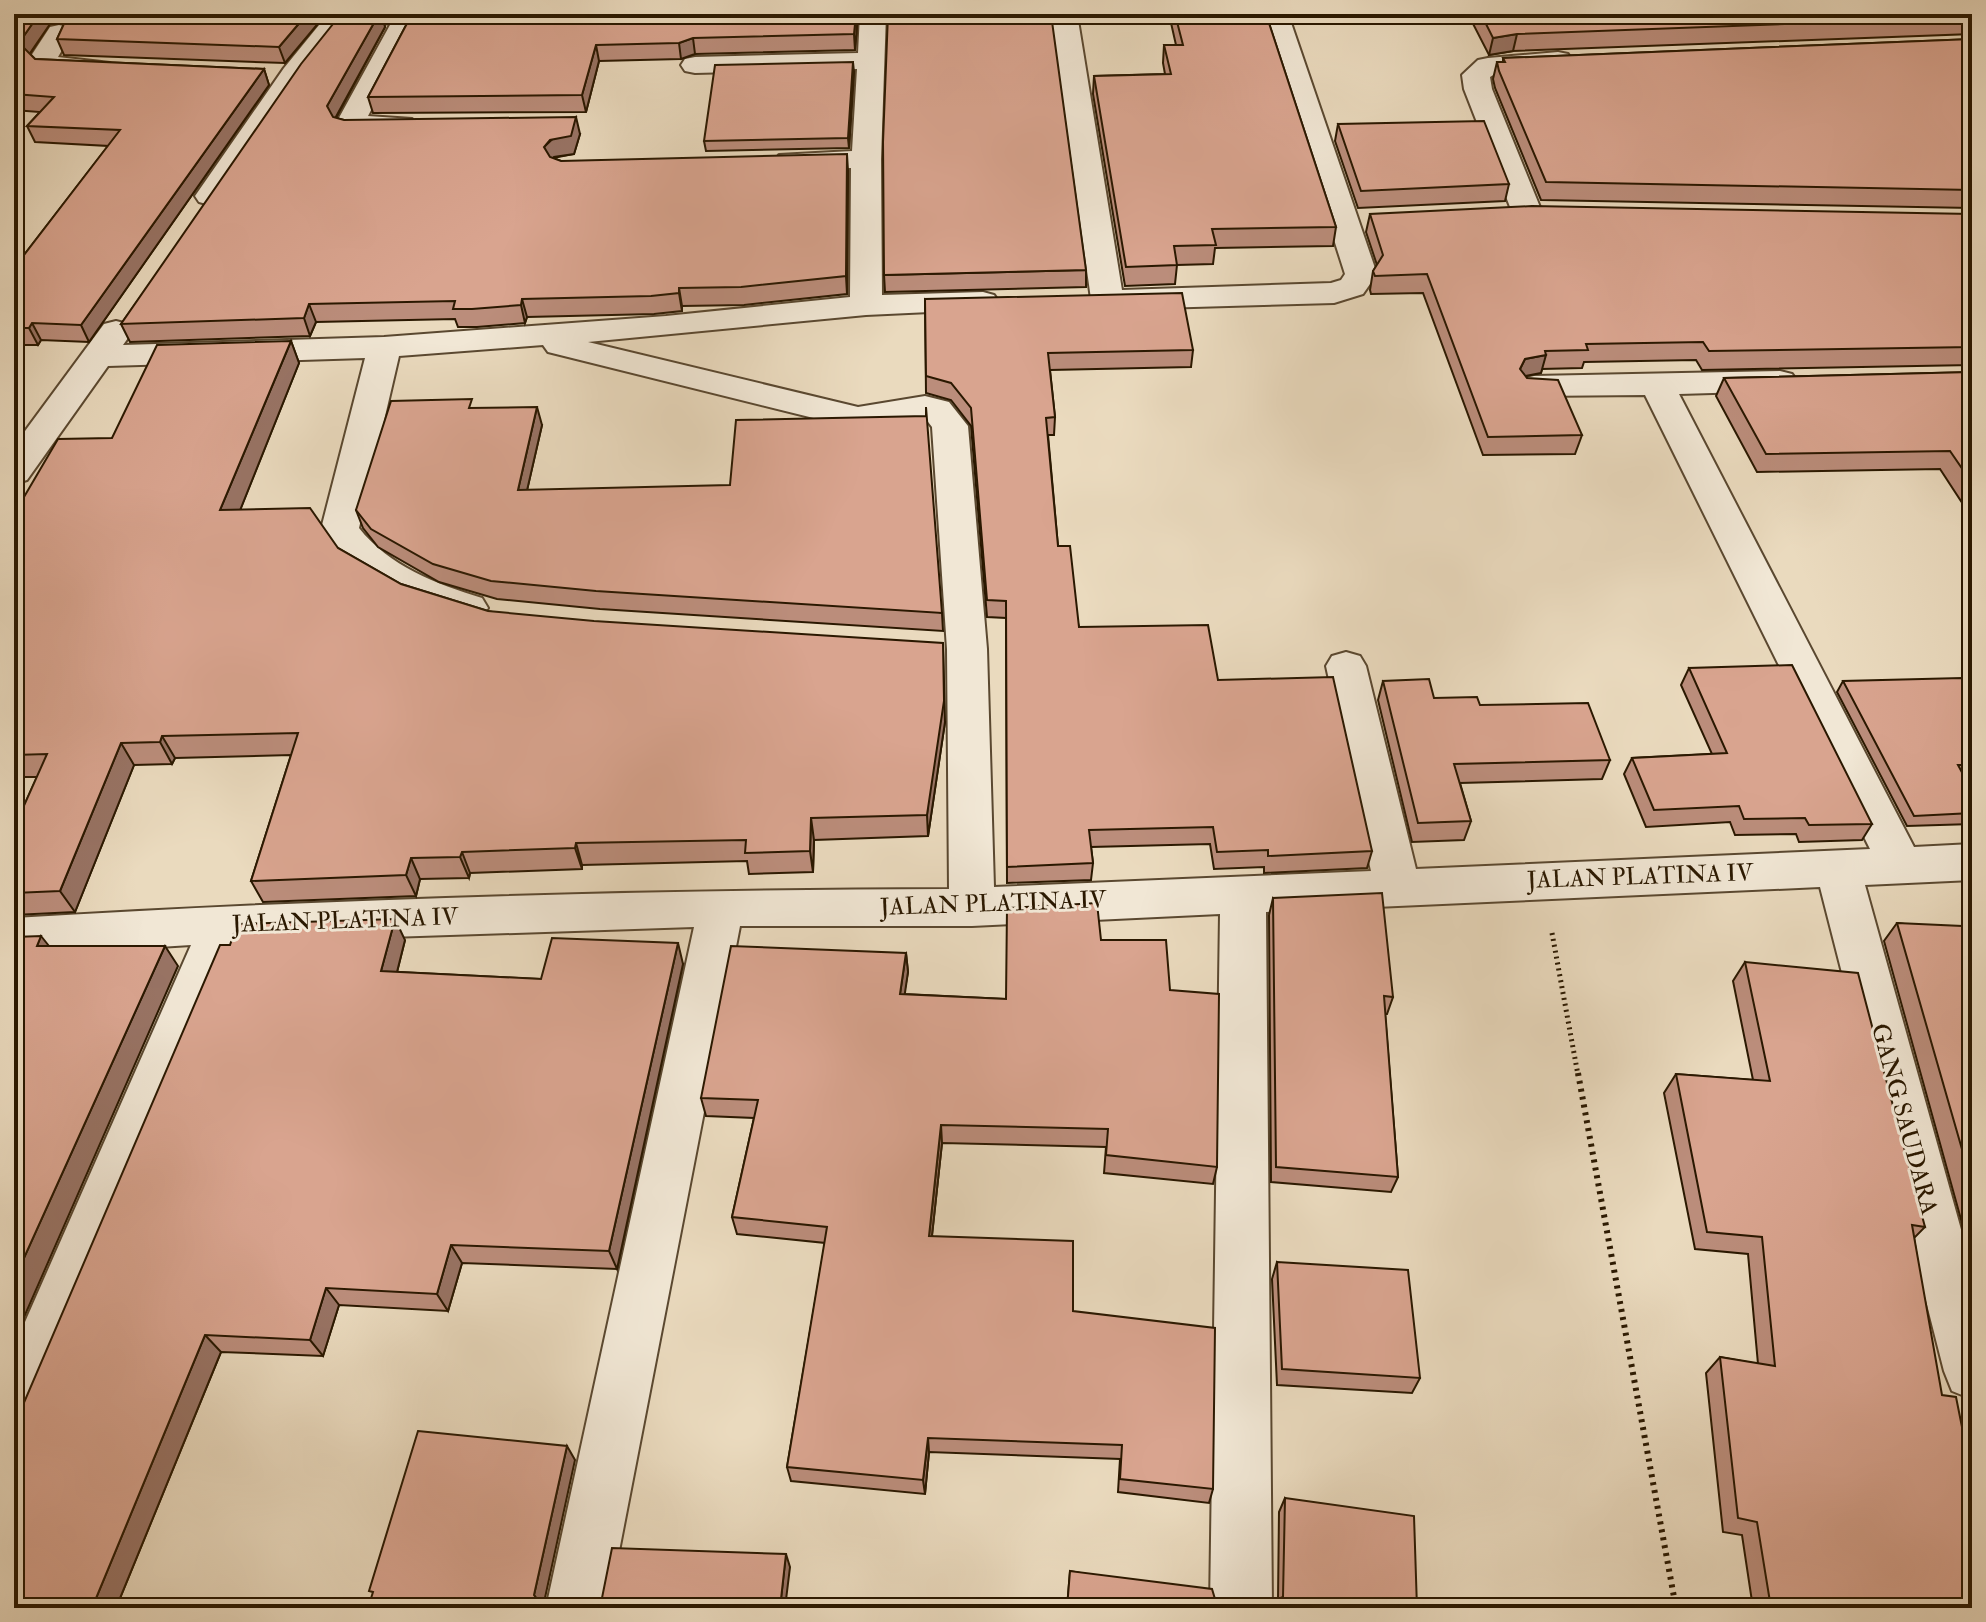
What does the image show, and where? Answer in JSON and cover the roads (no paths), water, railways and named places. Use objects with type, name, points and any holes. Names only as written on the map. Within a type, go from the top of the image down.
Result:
[{"type":"street","points":[[866,305],[866,159],[873,14]]},
{"type":"street","points":[[1064,14],[1092,300],[1334,293],[1352,287],[1361,274],[1361,220],[1275,14]]},
{"type":"street","points":[[197,215],[279,74],[340,17]]},
{"type":"street","points":[[406,18],[349,125],[426,124]]},
{"type":"street","points":[[26,44],[69,24]]},
{"type":"street","points":[[69,24],[43,59],[53,66],[125,70]]},
{"type":"street","points":[[1559,213],[1512,213],[1476,75],[1488,66],[1513,62],[1592,59]]},
{"type":"street","points":[[695,65],[871,61]]},
{"type":"street","points":[[755,162],[866,159]]},
{"type":"street","points":[[100,356],[384,347],[666,326],[866,305],[1016,301]]},
{"type":"street","points":[[14,472],[135,305]]},
{"type":"street","points":[[519,335],[858,418],[925,407],[937,410],[950,426],[951,648],[972,907]]},
{"type":"street","points":[[384,347],[340,529],[362,558],[424,594],[495,616]]},
{"type":"street","points":[[1534,386],[1815,381]]},
{"type":"street","points":[[1657,384],[1901,865]]},
{"type":"street","points":[[1346,666],[1397,886]]},
{"type":"street","name":"JALAN PLATINA IV","points":[[14,937],[224,924],[721,908],[972,907],[1972,862]]},
{"type":"street","name":"GANG SAUDARA","points":[[1838,868],[1972,1371]]},
{"type":"street","points":[[1241,1608],[1243,893]]},
{"type":"street","points":[[577,1608],[721,908]]},
{"type":"street","points":[[14,1413],[224,924]]},
{"type":"lane","points":[[340,17],[497,14]]}]
